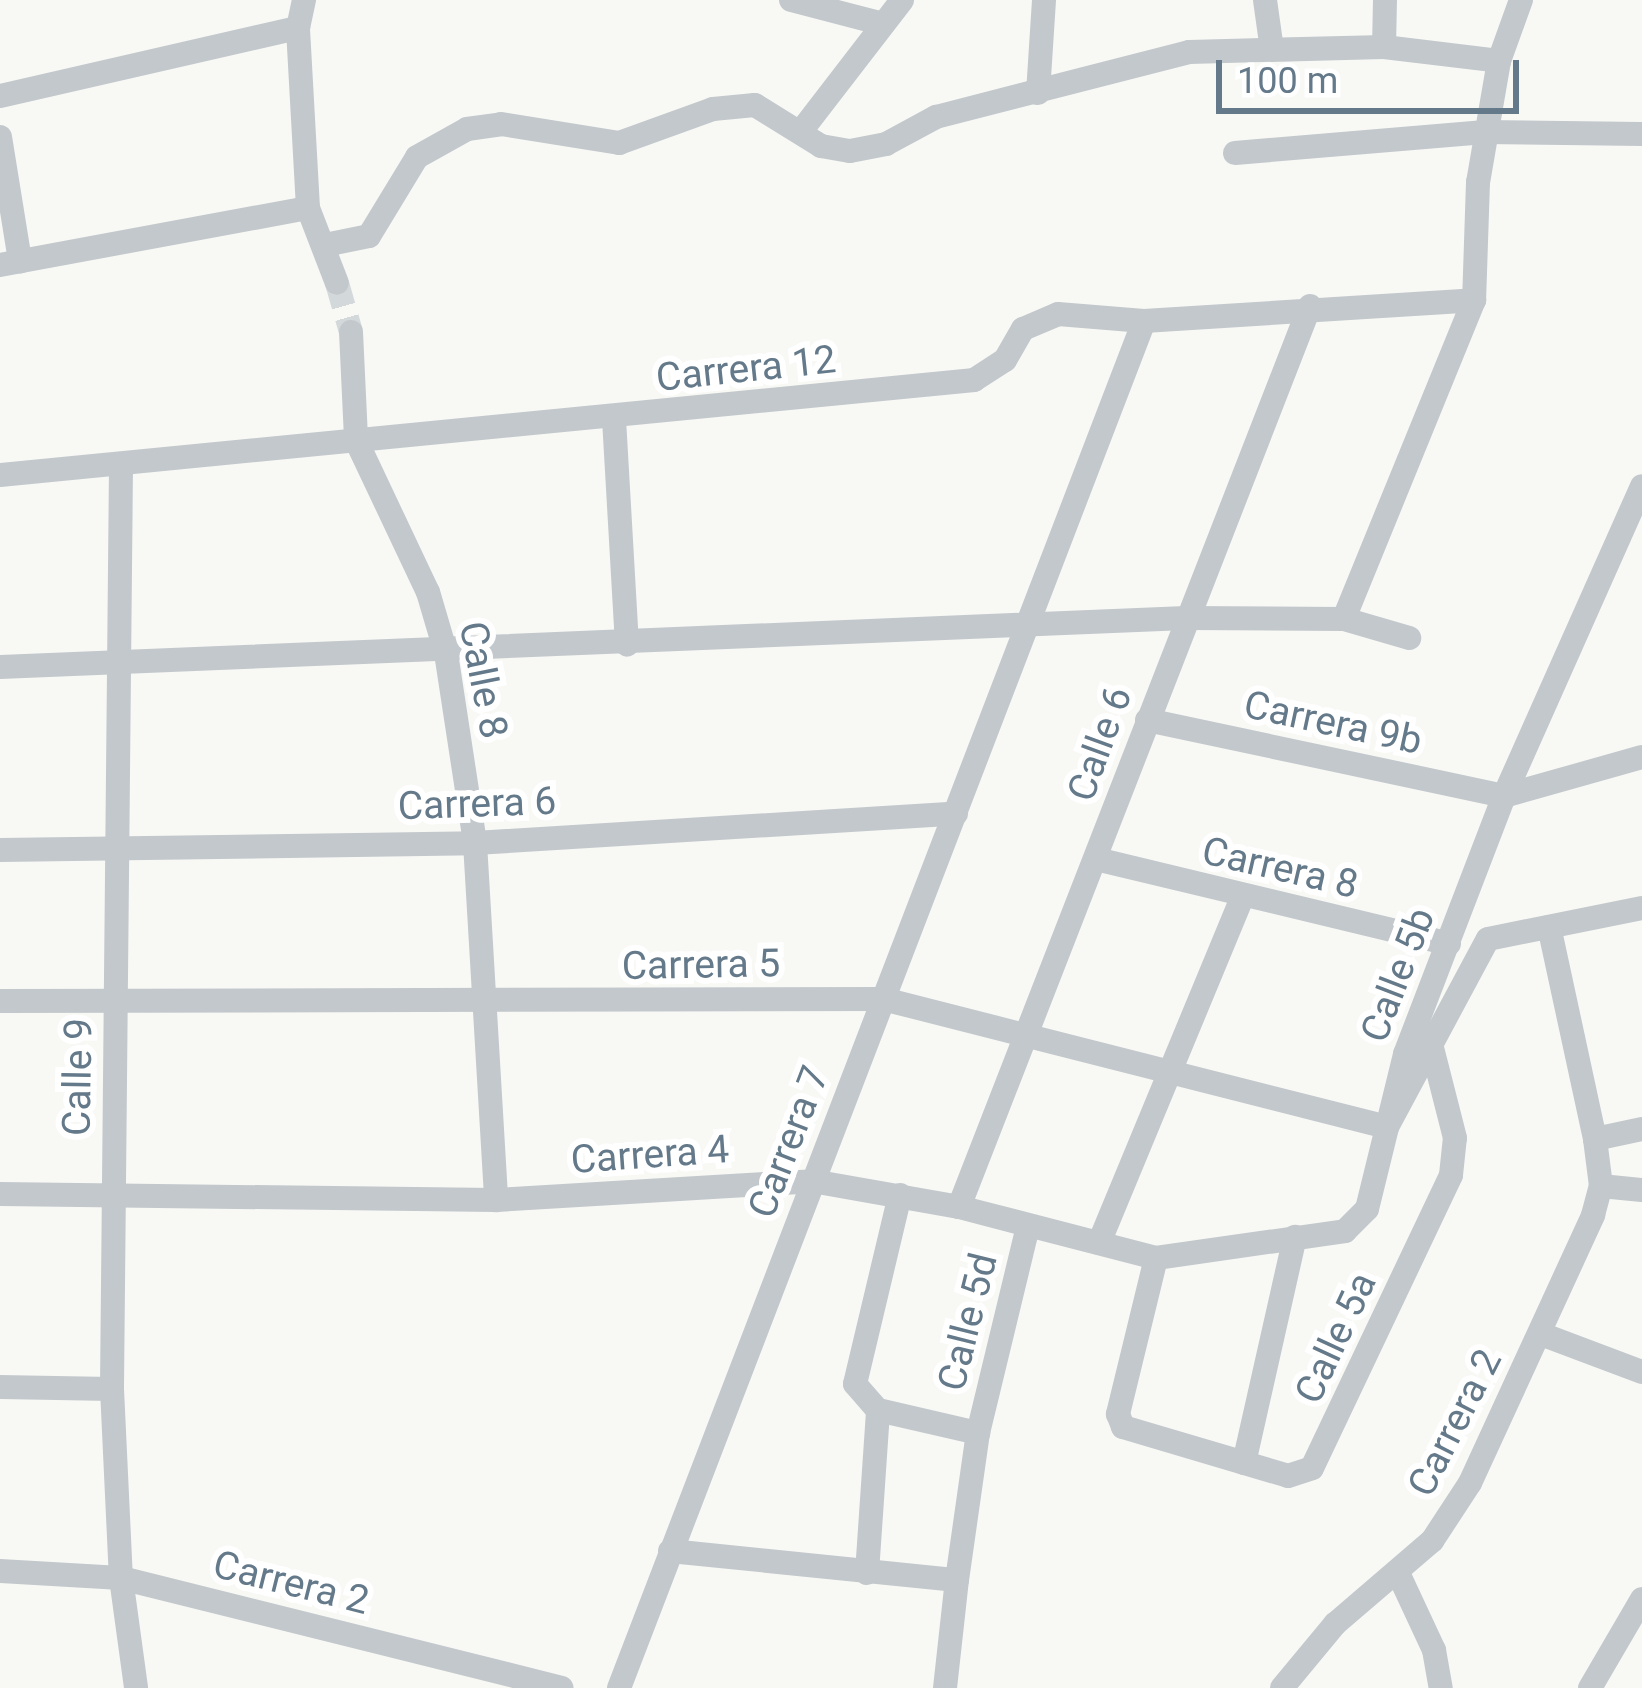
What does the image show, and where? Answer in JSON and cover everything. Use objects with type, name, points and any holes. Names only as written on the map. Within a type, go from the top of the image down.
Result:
[{"type":"street","points":[[304,0],[298,28],[308,208],[337,283]]},
{"type":"street","points":[[802,130],[902,0]]},
{"type":"street","points":[[1038,93],[1044,0]]},
{"type":"street","points":[[1265,0],[1272,50]]},
{"type":"street","points":[[1384,47],[1385,0]]},
{"type":"street","points":[[1344,619],[1474,300],[1485,132],[1498,62],[1521,0]]},
{"type":"street","points":[[800,1],[883,24]]},
{"type":"street","points":[[0,96],[298,28]]},
{"type":"street","points":[[325,245],[369,236],[417,158],[466,129],[500,124],[619,143],[713,109],[755,105],[821,146],[850,151],[886,144],[936,117],[1189,52],[1384,47],[1498,62]]},
{"type":"street","points":[[1235,153],[1485,132],[1642,134]]},
{"type":"street","points":[[0,137],[10,263],[308,208]]},
{"type":"street","name":"Carrera 12","points":[[0,475],[614,419],[974,380],[1005,360],[1023,329],[1058,314],[1144,321],[1310,306],[1474,300]]},
{"type":"street","name":"Calle 6","points":[[959,1208],[1310,306]]},
{"type":"street","name":"Carrera 7","points":[[619,1688],[956,814],[1024,622],[1144,321]]},
{"type":"street","name":"Calle 8","points":[[351,332],[356,440],[428,592],[446,653],[475,843],[496,1200]]},
{"type":"street","points":[[614,419],[628,645]]},
{"type":"street","name":"Calle 9","points":[[121,466],[115,663],[112,1389],[122,1578],[136,1688]]},
{"type":"street","name":"Calle 5b","points":[[1294,1238],[1345,1231],[1360,1220],[1405,1054],[1504,796],[1642,486]]},
{"type":"street","points":[[0,667],[446,653],[1024,622],[1186,618],[1344,619],[1408,638]]},
{"type":"street","name":"Carrera 9b","points":[[1147,720],[1504,796]]},
{"type":"street","points":[[1504,796],[1642,757]]},
{"type":"street","name":"Carrera 6","points":[[0,850],[475,843],[956,814]]},
{"type":"street","name":"Carrera 8","points":[[1096,860],[1449,944]]},
{"type":"street","points":[[1099,1243],[1242,898]]},
{"type":"street","points":[[1388,1127],[1432,1048],[1476,950],[1488,939],[1642,908]]},
{"type":"street","name":"Carrera 2","points":[[1282,1688],[1335,1624],[1399,1575],[1470,1483],[1540,1334],[1601,1186],[1549,927]]},
{"type":"street","name":"Carrera 5","points":[[0,1000],[482,1004],[883,999],[1026,1031],[1388,1127]]},
{"type":"street","name":"Calle 5a","points":[[1156,1258],[1118,1414],[1124,1427],[1288,1476],[1320,1457],[1441,1197],[1456,1149],[1432,1048]]},
{"type":"street","points":[[1595,1138],[1642,1129]]},
{"type":"street","name":"Carrera 4","points":[[0,1194],[496,1200],[812,1181],[959,1208],[1156,1258],[1294,1238]]},
{"type":"street","points":[[1601,1186],[1642,1190]]},
{"type":"street","points":[[900,1195],[855,1384],[878,1410],[978,1432]]},
{"type":"street","name":"Calle 5d","points":[[945,1688],[978,1432],[1028,1227]]},
{"type":"street","points":[[1244,1463],[1294,1238]]},
{"type":"street","points":[[1540,1334],[1642,1372]]},
{"type":"street","points":[[0,1387],[112,1389]]},
{"type":"street","points":[[867,1573],[878,1410]]},
{"type":"street","points":[[670,1551],[957,1580]]},
{"type":"street","name":"Carrera 2","points":[[0,1571],[122,1578],[561,1688]]},
{"type":"street","points":[[1399,1575],[1434,1651],[1441,1688]]},
{"type":"street","points":[[1590,1688],[1642,1599]]},
{"type":"tunnel","points":[[337,283],[351,332]]}]
